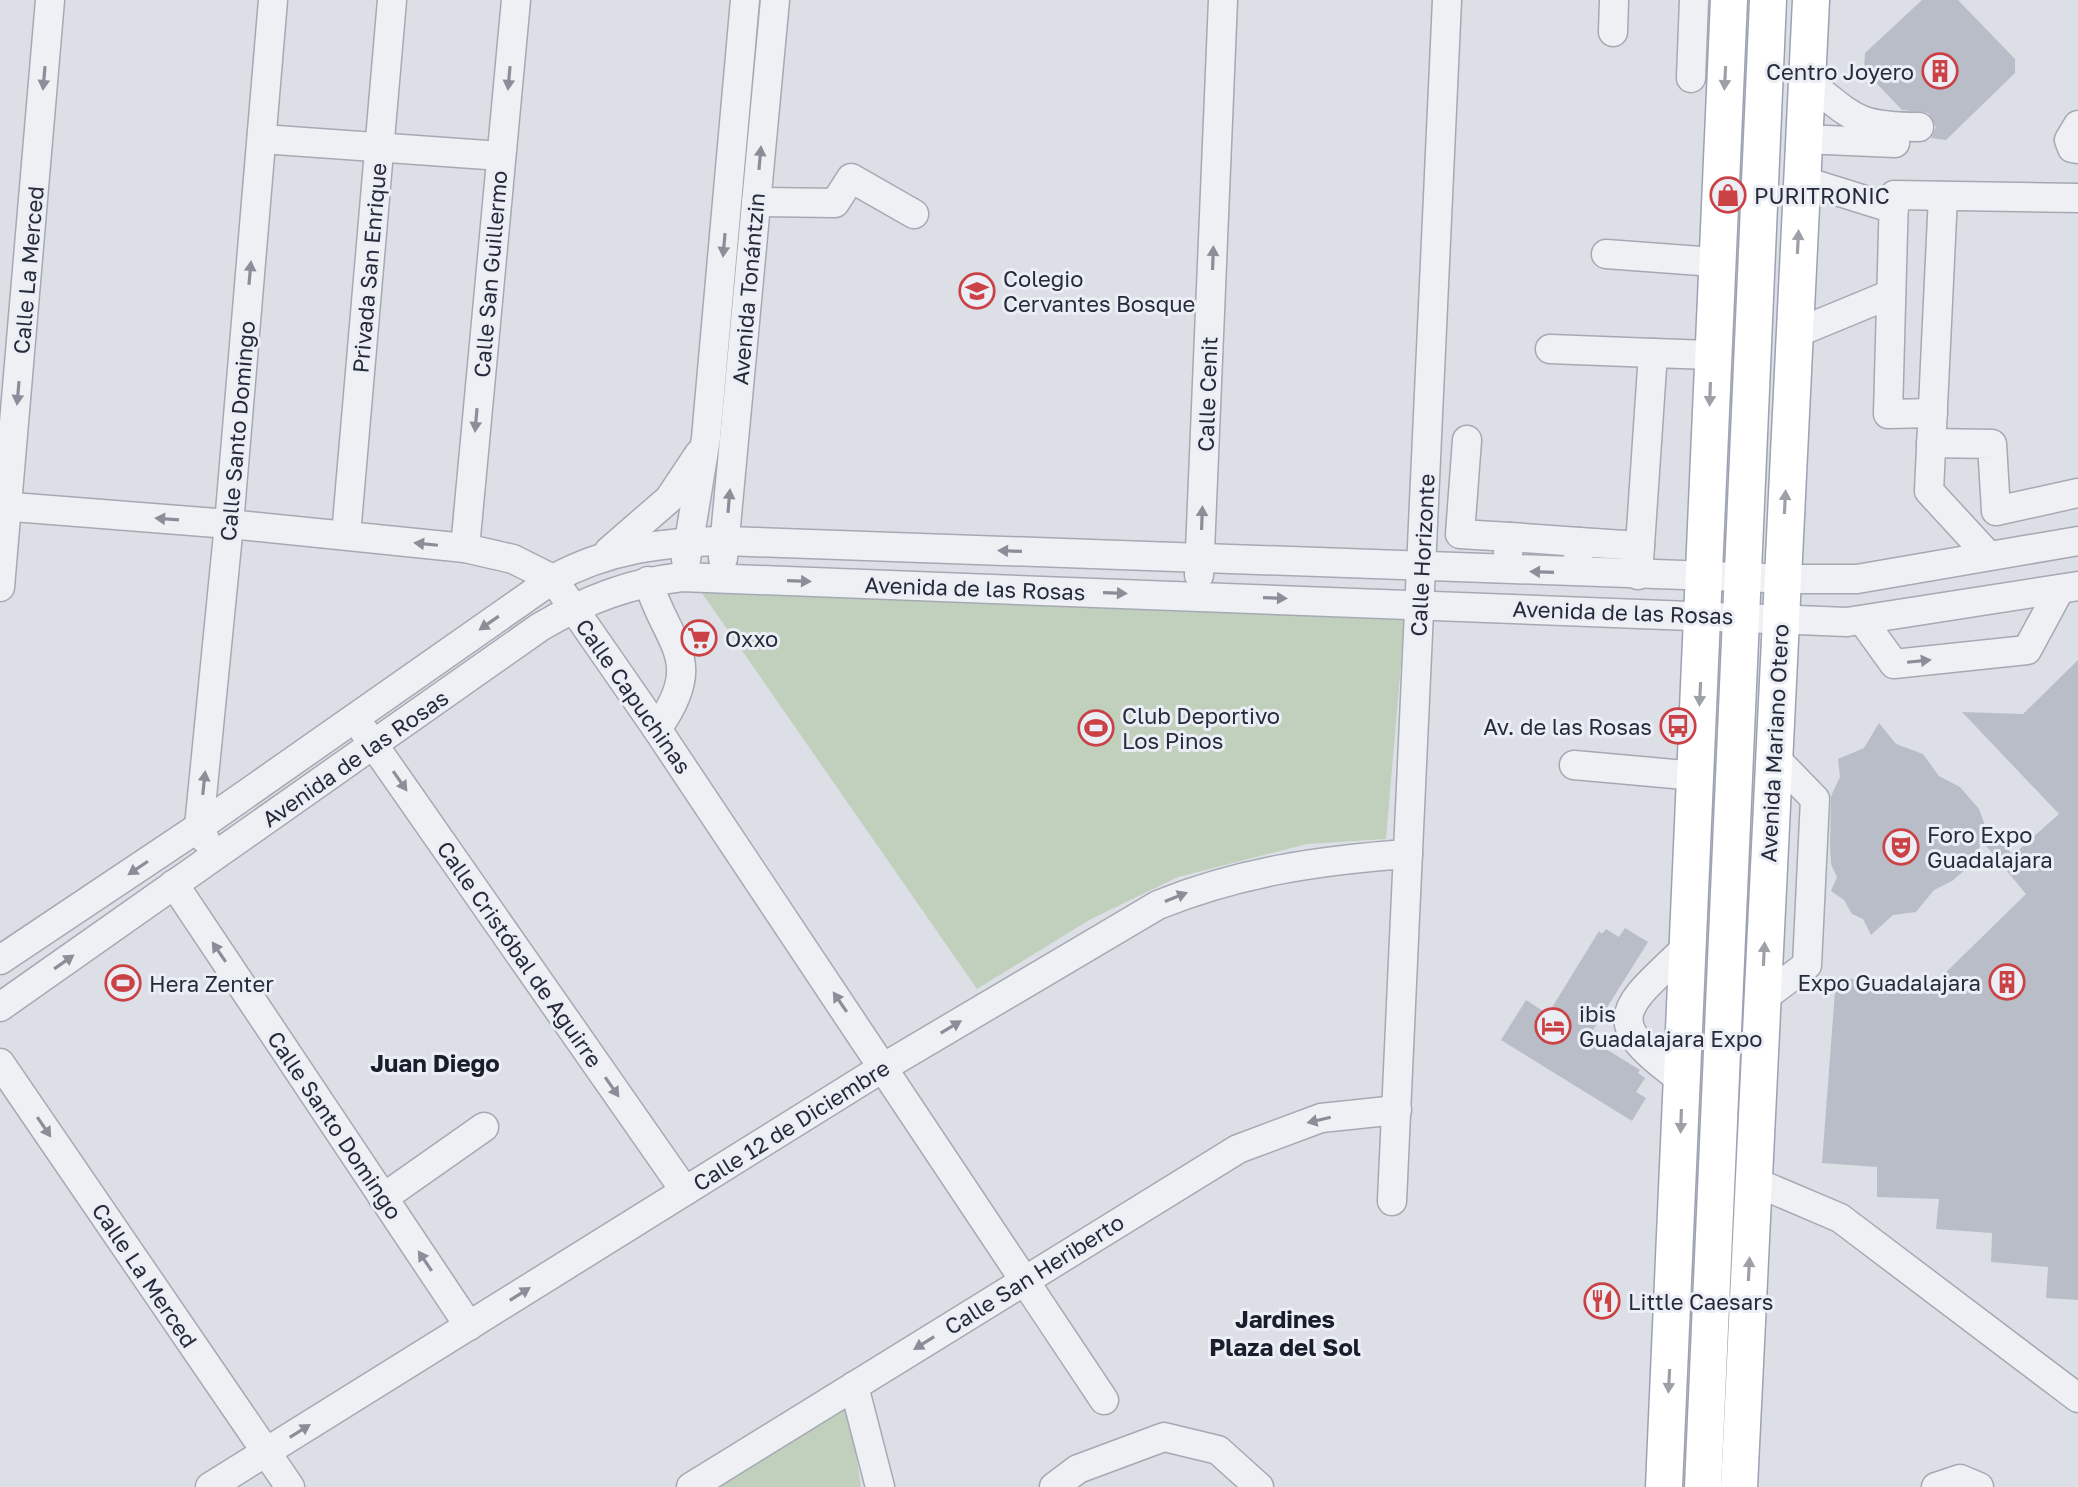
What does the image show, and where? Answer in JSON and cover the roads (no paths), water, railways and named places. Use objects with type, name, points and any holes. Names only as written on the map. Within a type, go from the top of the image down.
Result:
[{"type":"main road","points":[[1664,1487],[1703,616],[1714,262],[1729,0]]},
{"type":"main road","name":"Avenida Mariano Otero","points":[[1740,1486],[1811,0]]},
{"type":"main road","name":"Avenida Mariano Otero","points":[[1704,1474],[1768,8]]},
{"type":"street","name":"Calle La Merced","points":[[0,587],[4,507],[50,0]]},
{"type":"street","name":"Calle Santo Domingo","points":[[199,827],[229,524],[273,0]]},
{"type":"street","name":"Privada San Enrique","points":[[346,535],[392,0]]},
{"type":"street","name":"Calle San Guillermo","points":[[465,548],[516,0]]},
{"type":"street","name":"Avenida Tonántzin","points":[[682,577],[706,438],[745,0]]},
{"type":"street","name":"Avenida Tonántzin","points":[[721,579],[775,0]]},
{"type":"street","name":"Calle Cenit","points":[[1197,596],[1223,0]]},
{"type":"street","name":"Calle Horizonte","points":[[1392,1201],[1447,0]]},
{"type":"street","points":[[1613,32],[1614,0]]},
{"type":"street","points":[[1691,78],[1694,0]]},
{"type":"street","points":[[1804,139],[1894,143],[1924,133],[1857,121],[1807,81]]},
{"type":"street","points":[[2078,125],[2069,140],[2072,148],[2078,149]]},
{"type":"street","points":[[262,139],[501,156]]},
{"type":"street","points":[[756,202],[835,203],[851,178],[914,214]]},
{"type":"street","points":[[1801,180],[1894,209]]},
{"type":"street","points":[[1933,413],[1888,414],[1894,195],[2078,198]]},
{"type":"street","points":[[1943,196],[1929,491],[1988,555]]},
{"type":"street","points":[[1606,254],[1714,262]]},
{"type":"street","points":[[1794,334],[1891,294]]},
{"type":"street","points":[[1890,336],[1937,316]]},
{"type":"street","points":[[1550,349],[1711,355]]},
{"type":"street","points":[[1638,575],[1653,353]]},
{"type":"street","points":[[605,555],[669,499],[695,463],[706,438]]},
{"type":"street","points":[[1467,440],[1460,534],[1640,546]]},
{"type":"street","points":[[1931,443],[1992,444],[1996,511],[2078,493]]},
{"type":"street","name":"Calle Capuchinas","points":[[4,507],[229,524],[465,548],[513,559],[553,579],[884,1067],[1104,1400]]},
{"type":"street","points":[[1507,570],[1510,537]]},
{"type":"street","name":"Avenida de las Rosas","points":[[0,960],[199,827],[553,579],[605,555],[690,542],[725,541],[1781,580],[1857,579],[2078,541]]},
{"type":"street","points":[[1577,573],[1579,542]]},
{"type":"street","name":"Avenida de las Rosas","points":[[0,1007],[540,627],[573,608],[648,581],[682,577],[1863,621],[2069,588]]},
{"type":"street","points":[[648,581],[660,613],[677,640],[681,664],[679,687],[671,709],[657,729]]},
{"type":"street","points":[[1863,621],[1894,664],[2027,650],[2069,588]]},
{"type":"street","name":"Calle Cristóbal de Aguirre","points":[[354,718],[685,1191]]},
{"type":"street","points":[[1574,765],[1696,776]]},
{"type":"street","points":[[199,827],[214,857]]},
{"type":"street","name":"Calle 12 de Diciembre","points":[[210,1487],[884,1067],[1110,930],[1171,899],[1231,879],[1293,865],[1408,854]]},
{"type":"street","name":"Calle Santo Domingo","points":[[174,884],[469,1326]]},
{"type":"street","points":[[1682,1080],[1643,1053],[1631,1037],[1627,1019],[1636,997],[1688,946]]},
{"type":"street","name":"Calle La Merced","points":[[0,1063],[290,1487]]},
{"type":"street","name":"Calle San Heriberto","points":[[691,1487],[1238,1149],[1321,1118],[1397,1110]]},
{"type":"street","points":[[383,1198],[484,1127]]},
{"type":"street","points":[[1753,1181],[1840,1218],[2078,1398]]},
{"type":"street","points":[[854,1386],[880,1487]]},
{"type":"street","points":[[1054,1487],[1078,1469],[1164,1437],[1218,1450],[1259,1487]]},
{"type":"street","points":[[1667,1437],[1704,1474],[1740,1486]]},
{"type":"street","points":[[1936,1487],[1960,1479],[1979,1487]]},
{"type":"place","name":"Centro Joyero","points":[[1940,71]]},
{"type":"place","name":"PURITRONIC","points":[[1728,195]]},
{"type":"place","name":"Colegio Cervantes Bosque","points":[[977,291]]},
{"type":"place","name":"Oxxo","points":[[699,638]]},
{"type":"place","name":"Av. de las Rosas","points":[[1678,726]]},
{"type":"place","name":"Club Deportivo Los Pinos","points":[[1096,728]]},
{"type":"place","name":"Foro Expo Guadalajara","points":[[1901,847]]},
{"type":"place","name":"Expo Guadalajara","points":[[2007,982]]},
{"type":"place","name":"Hera Zenter","points":[[123,983]]},
{"type":"place","name":"ibis Guadalajara Expo","points":[[1553,1026]]},
{"type":"place","name":"Little Caesars","points":[[1602,1301]]},
{"type":"district","name":"Juan Diego","points":[[435,1062]]},
{"type":"district","name":"Jardines Plaza del Sol","points":[[1285,1332]]}]
